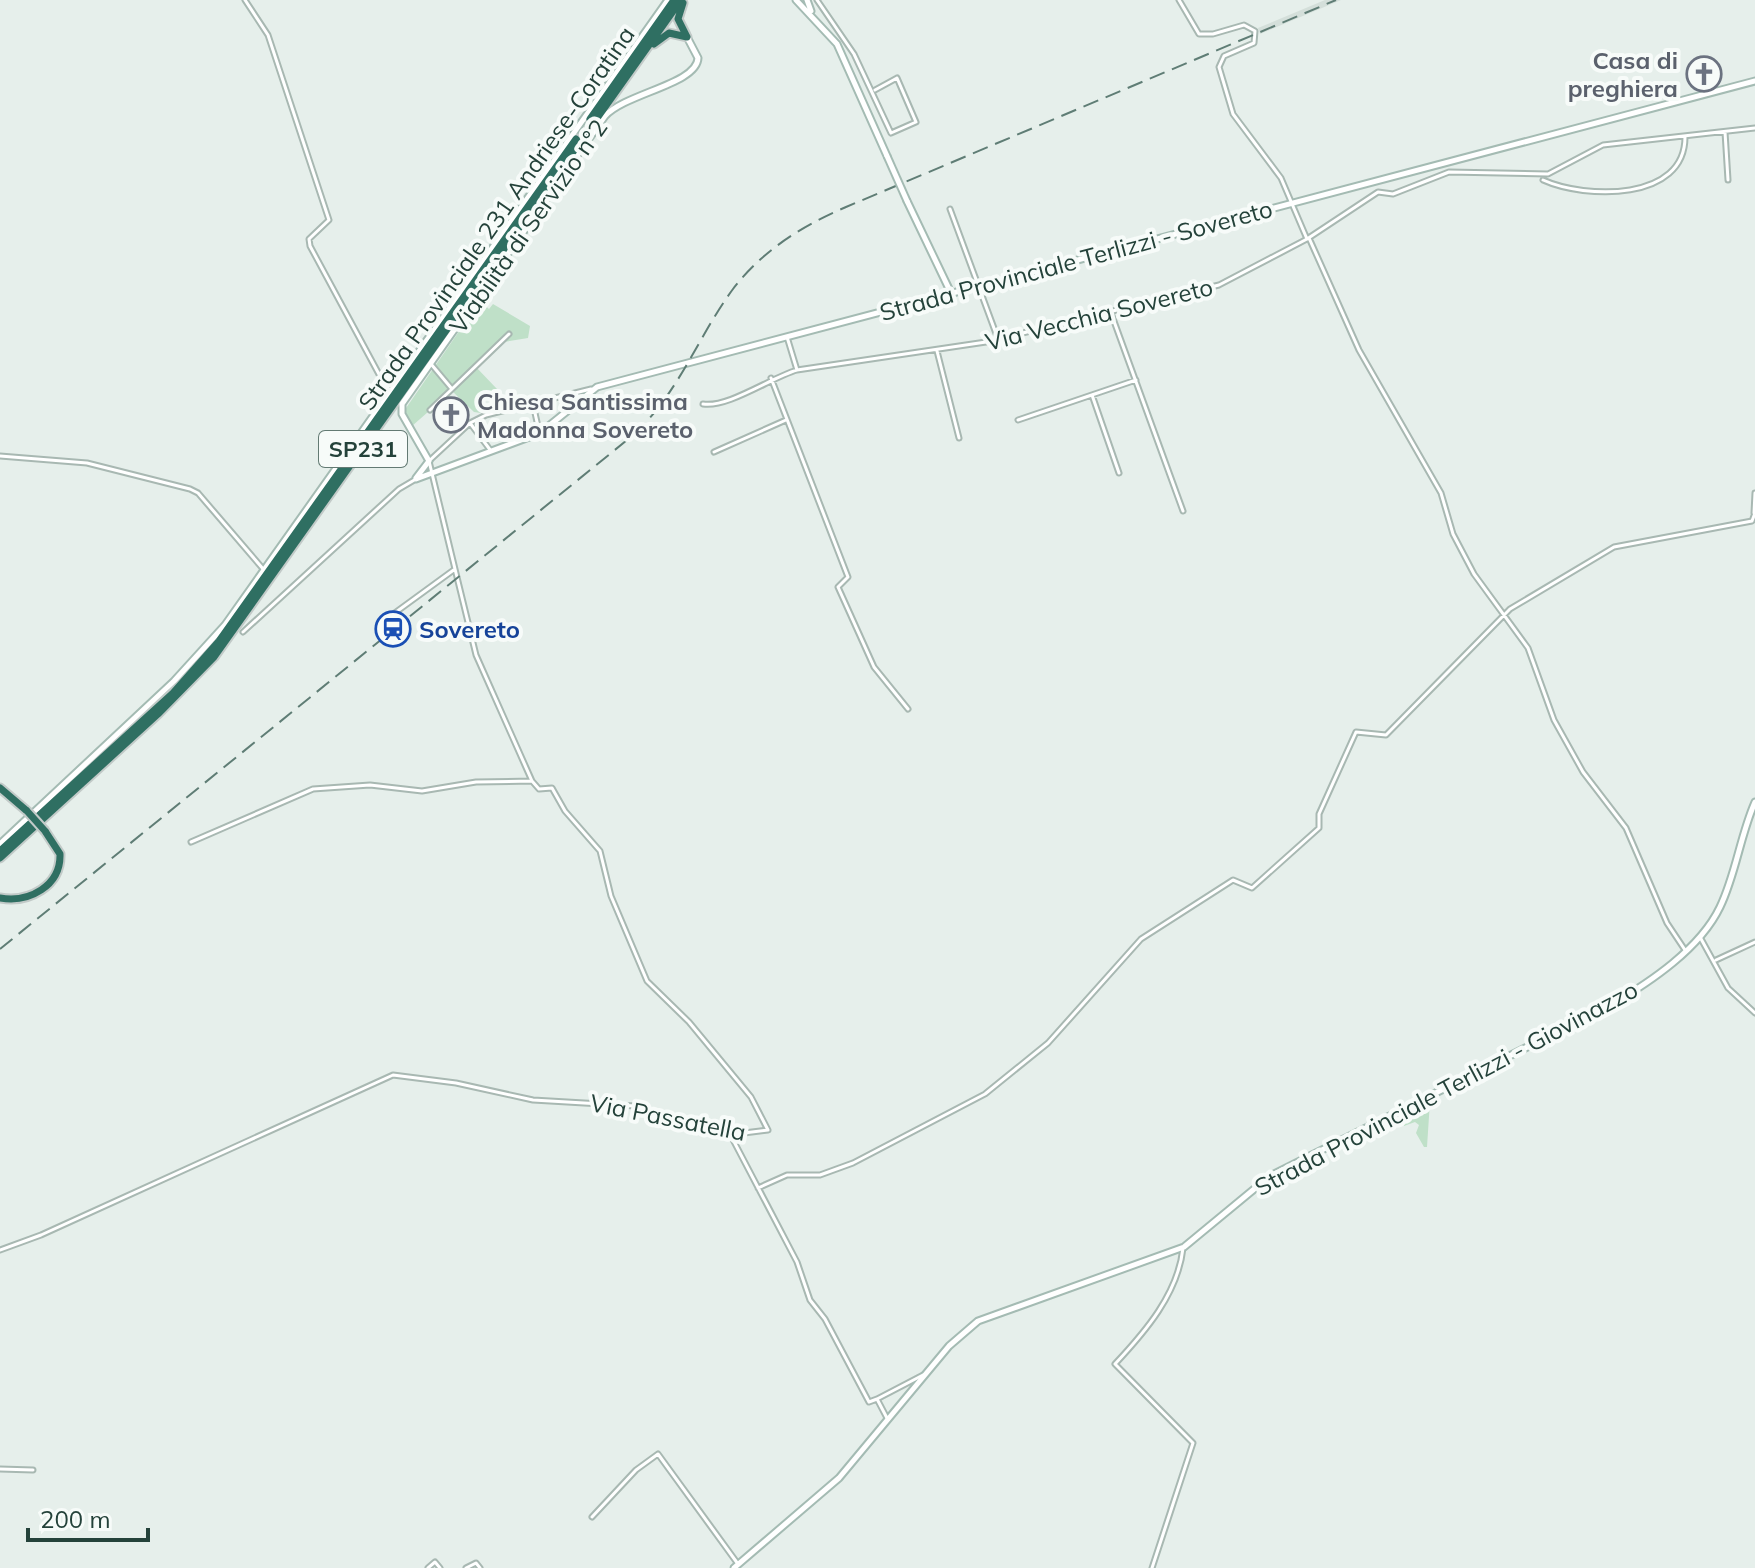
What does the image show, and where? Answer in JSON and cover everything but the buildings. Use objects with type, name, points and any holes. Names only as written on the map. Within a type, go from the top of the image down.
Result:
[{"type":"highway","name":"Strada Provinciale 231 Andriese-Coratina","points":[[0,851],[173,693],[219,641],[674,0]]},
{"type":"highway","name":"Strada Provinciale 231 Andriese-Coratina","points":[[0,859],[158,714],[214,657],[683,0]]},
{"type":"highway","points":[[683,0],[678,18],[687,37]]},
{"type":"highway","points":[[623,82],[663,35],[675,33],[687,37]]},
{"type":"highway","points":[[0,788],[27,811],[60,854],[54,878],[31,896],[0,898]]},
{"type":"main road","points":[[0,841],[174,681],[225,625],[668,0]]},
{"type":"main road","points":[[796,0],[837,44],[948,294]]},
{"type":"main road","points":[[807,0],[813,15]]},
{"type":"main road","name":"Viabilità di Servizio n°2","points":[[429,461],[401,410],[605,116],[620,102],[683,78],[694,70],[698,58],[687,37]]},
{"type":"main road","name":"Strada Provinciale Terlizzi - Sovereto","points":[[416,479],[540,433],[591,389],[1755,81]]},
{"type":"main road","points":[[416,479],[429,461]]},
{"type":"main road","name":"Strada Provinciale Terlizzi - Giovinazzo","points":[[736,1566],[839,1478],[923,1375],[961,1334],[978,1321],[1183,1247],[1270,1176],[1611,1005],[1685,950],[1700,937],[1720,909],[1755,802]]},
{"type":"street","points":[[245,0],[268,35],[329,220],[309,239],[310,246],[389,393]]},
{"type":"street","points":[[817,0],[854,54],[891,133],[916,122],[897,78],[875,90]]},
{"type":"street","points":[[1179,0],[1199,34],[1213,34],[1244,25],[1253,27],[1257,38],[1254,43],[1224,56],[1219,67],[1233,114],[1281,178],[1359,350],[1441,493],[1453,534],[1478,582],[1528,648],[1554,720],[1583,772],[1626,828],[1667,923],[1685,950]]},
{"type":"street","name":"Via Vecchia Sovereto","points":[[703,404],[719,405],[771,378],[797,370],[937,351],[998,339],[1111,313],[1239,277],[1308,238],[1378,192],[1393,194],[1449,172],[1548,174],[1599,146],[1755,128]]},
{"type":"street","points":[[1725,132],[1728,180]]},
{"type":"street","points":[[1543,180],[1595,194],[1635,189],[1673,167],[1681,157],[1685,136]]},
{"type":"street","points":[[1378,192],[1380,180]]},
{"type":"street","points":[[950,209],[998,339]]},
{"type":"street","points":[[1111,313],[1183,511]]},
{"type":"street","points":[[430,410],[509,334]]},
{"type":"street","points":[[787,337],[797,370]]},
{"type":"street","points":[[937,351],[959,438]]},
{"type":"street","points":[[431,364],[452,389]]},
{"type":"street","points":[[380,374],[396,383]]},
{"type":"street","points":[[771,378],[848,577],[838,587],[874,667],[908,709]]},
{"type":"street","points":[[1018,420],[1136,380]]},
{"type":"street","points":[[429,461],[470,423],[486,415],[591,389]]},
{"type":"street","points":[[1092,395],[1119,473]]},
{"type":"street","points":[[533,404],[540,433]]},
{"type":"street","points":[[714,452],[786,420]]},
{"type":"street","points":[[470,423],[491,451]]},
{"type":"street","points":[[0,456],[98,465],[190,489],[198,493],[264,570]]},
{"type":"street","name":"Via Passatella","points":[[0,1250],[41,1235],[393,1075],[456,1083],[533,1100],[635,1106],[729,1133],[760,1134],[769,1129],[751,1097],[689,1022],[647,981],[611,896],[600,851],[565,811],[552,788],[539,789],[532,781],[476,655],[429,461]]},
{"type":"street","points":[[243,632],[399,489],[416,479]]},
{"type":"street","points":[[758,1188],[787,1175],[820,1175],[853,1163],[985,1094],[1009,1078],[1048,1043],[1142,938],[1233,880],[1252,888],[1319,828],[1319,814],[1356,732],[1386,735],[1515,606],[1619,544],[1752,521],[1755,493]]},
{"type":"street","points":[[381,623],[455,569]]},
{"type":"street","points":[[191,842],[313,789],[370,785],[422,791],[476,782],[532,781]]},
{"type":"street","points":[[1700,937],[1716,960],[1728,988],[1755,1013]]},
{"type":"street","points":[[1716,960],[1755,942]]},
{"type":"street","points":[[729,1133],[797,1262],[810,1300],[825,1319],[869,1402],[923,1375]]},
{"type":"street","points":[[1152,1568],[1193,1443],[1115,1364],[1137,1340],[1172,1287],[1183,1247]]},
{"type":"street","points":[[877,1399],[888,1420]]},
{"type":"street","points":[[592,1517],[636,1470],[658,1454],[736,1566]]},
{"type":"street","points":[[0,1469],[33,1470]]},
{"type":"street","points":[[428,1568],[435,1562],[440,1568]]},
{"type":"street","points":[[466,1568],[476,1563],[480,1568]]},
{"type":"shaded area","points":[[1325,0],[1341,0],[1260,34],[1258,28]]},
{"type":"green space","points":[[480,301],[489,309],[493,304],[530,326],[528,338],[504,342],[475,366],[497,389],[479,395],[481,413],[474,412],[452,391],[412,426],[404,411]]},
{"type":"green space","points":[[1430,1101],[1427,1147],[1424,1147],[1416,1133],[1419,1125],[1415,1122],[1404,1126],[1403,1113]]},
{"type":"railway","points":[[0,949],[632,436],[662,403],[733,289],[757,262],[784,240],[846,207],[1336,0]]},
{"type":"place","name":"Casa di preghiera","points":[[1704,74]]},
{"type":"place","name":"Chiesa Santissima Madonna Sovereto","points":[[451,415]]},
{"type":"place","name":"Sovereto","points":[[393,629]]}]
